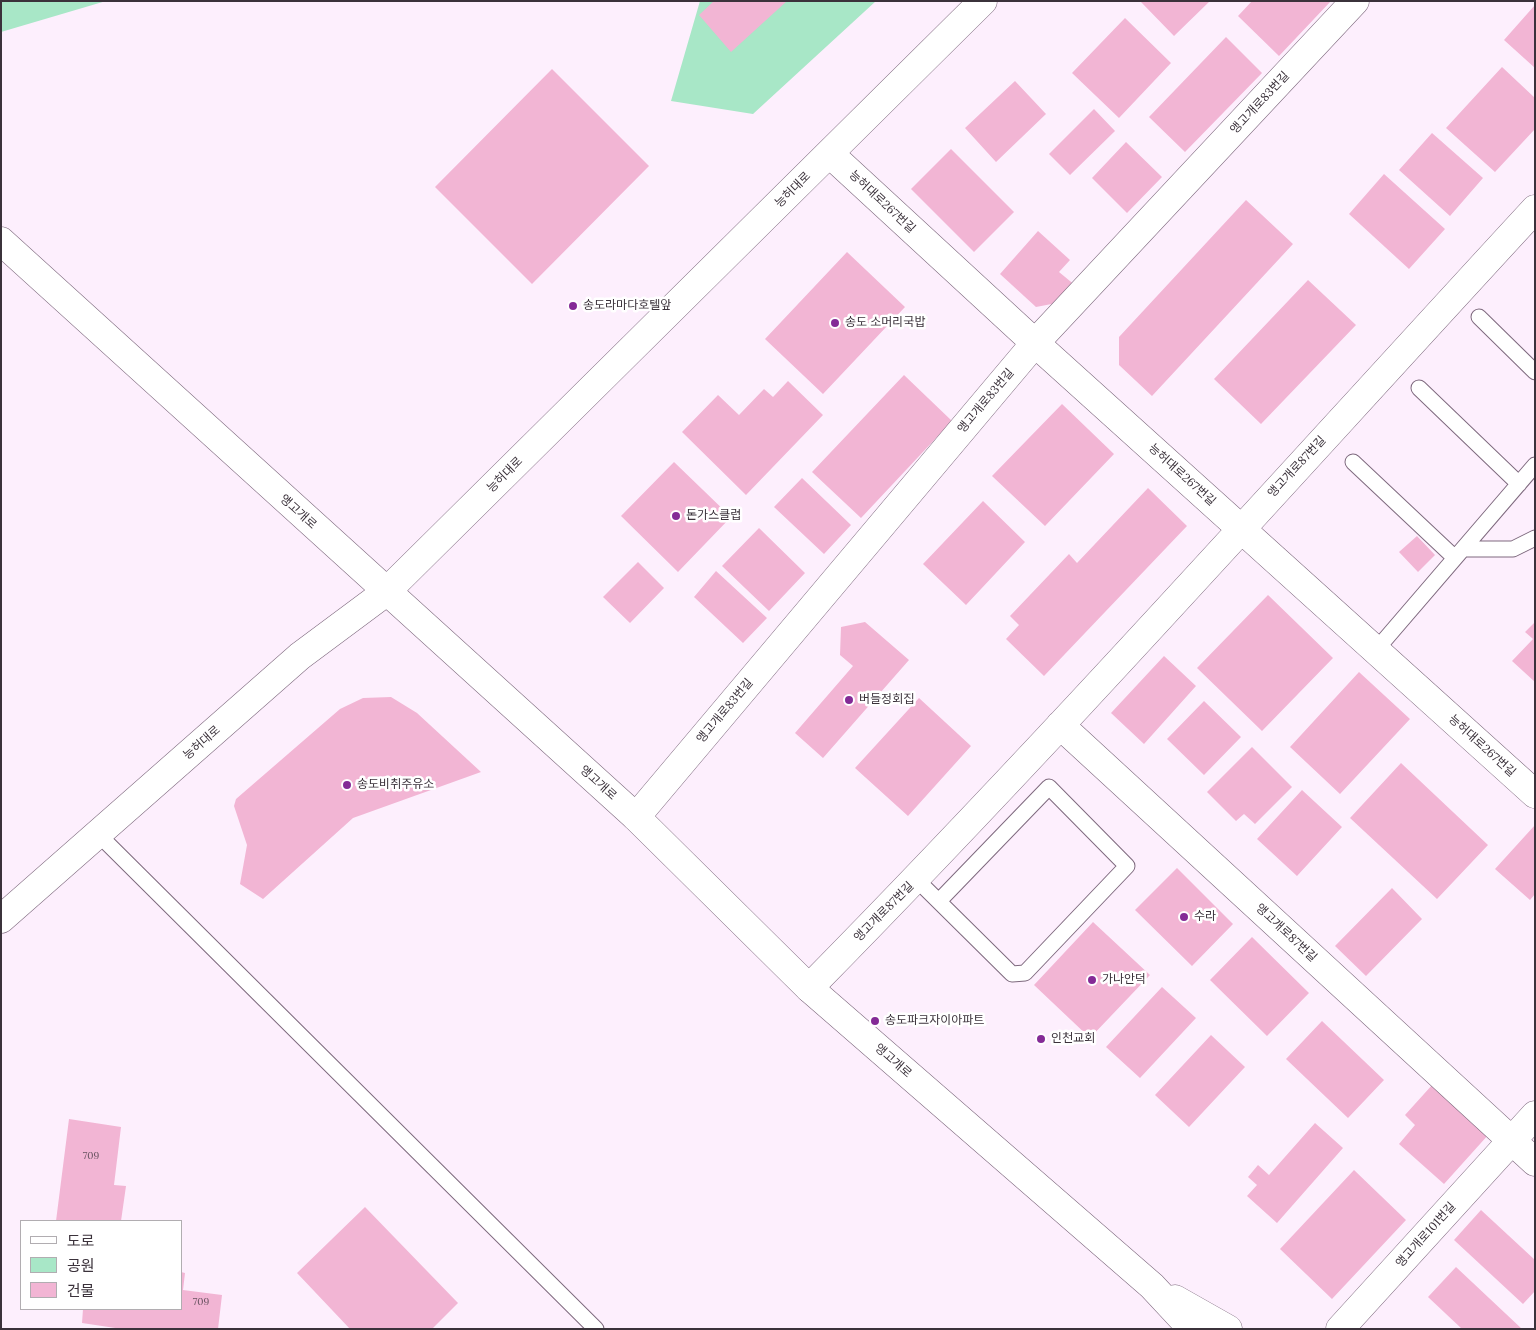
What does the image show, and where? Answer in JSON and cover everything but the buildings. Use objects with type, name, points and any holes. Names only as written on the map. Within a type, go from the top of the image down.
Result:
[{"type":"street","name":"능허대로","points":[[1,920],[300,656],[386,592],[983,1]]},
{"type":"street","name":"앵고개로83번길","points":[[636,817],[1035,343],[1355,1]]},
{"type":"street","name":"능허대로267번길","points":[[830,154],[1035,343],[1535,794]]},
{"type":"street","name":"앵고개로87번길","points":[[808,988],[916,879],[1060,725],[1535,209]]},
{"type":"street","name":"앵고개로","points":[[1,241],[636,817],[808,988],[1152,1286],[1192,1329]]},
{"type":"street","name":"앵고개로87번길","points":[[1060,725],[1512,1141]]},
{"type":"street","name":"앵고개로101번길","points":[[1340,1329],[1535,1115]]},
{"type":"street","points":[[1512,1141],[1535,1162]]},
{"type":"street","points":[[1152,1286],[1174,1329]]},
{"type":"street","points":[[1152,1286],[1228,1329]]},
{"type":"lane","points":[[1478,317],[1535,372]]},
{"type":"lane","points":[[1420,388],[1519,484]]},
{"type":"lane","points":[[1353,462],[1459,554],[1513,549],[1535,538]]},
{"type":"lane","points":[[1376,650],[1535,465]]},
{"type":"lane","points":[[916,879],[1012,974],[1025,973],[1127,866],[1049,787],[939,901]]},
{"type":"lane","points":[[98,834],[596,1329]]},
{"type":"green space","points":[[1,1],[106,1],[1,32]]},
{"type":"green space","points":[[700,1],[876,1],[753,114],[671,101]]},
{"type":"place","name":"송도라마다호텔앞","points":[[573,306]]},
{"type":"place","name":"송도 소머리국밥","points":[[835,323]]},
{"type":"place","name":"돈가스클럽","points":[[676,516]]},
{"type":"place","name":"버들정회집","points":[[849,700]]},
{"type":"place","name":"송도비취주유소","points":[[347,785]]},
{"type":"place","name":"수라","points":[[1184,917]]},
{"type":"place","name":"가나안덕","points":[[1092,980]]},
{"type":"place","name":"송도파크자이아파트","points":[[875,1021]]},
{"type":"place","name":"인천교회","points":[[1041,1039]]}]
